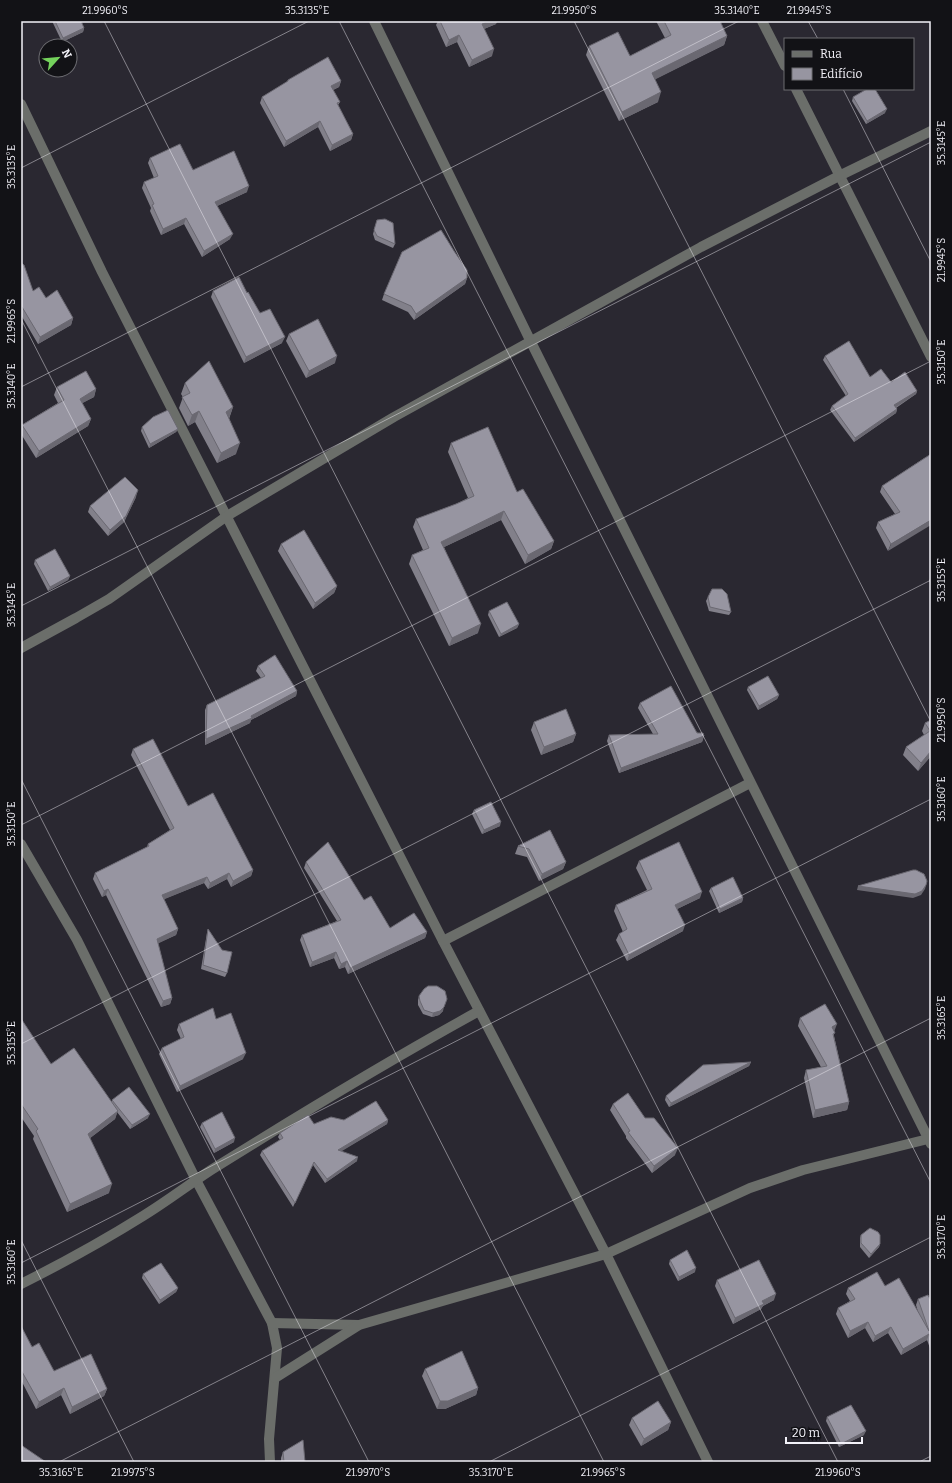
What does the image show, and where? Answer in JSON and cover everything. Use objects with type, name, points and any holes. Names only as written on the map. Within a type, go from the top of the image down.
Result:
[{"type":"street","points":[[275,1378],[359,1325],[606,1254],[750,1188],[803,1170],[930,1142],[531,342],[374,21]]},
{"type":"street","points":[[762,21],[784,64]]},
{"type":"street","points":[[796,90],[931,357]]},
{"type":"street","points":[[21,104],[102,272],[443,941],[606,1254],[708,1462]]},
{"type":"street","points":[[21,648],[109,599],[227,516],[394,417],[701,247],[839,176],[931,131]]},
{"type":"street","points":[[443,941],[750,783]]},
{"type":"street","points":[[21,844],[77,940],[196,1180],[272,1323],[277,1348],[269,1439],[270,1462]]},
{"type":"street","points":[[21,1284],[84,1252],[144,1215],[196,1180],[393,1059],[479,1011]]},
{"type":"street","points":[[272,1323],[359,1325]]},
{"type":"building","points":[[55,21],[81,21],[84,28],[63,38]]},
{"type":"building","points":[[440,21],[489,21],[482,24],[494,49],[472,60],[459,35],[449,40]]},
{"type":"building","points":[[664,21],[720,21],[727,36],[652,73],[661,92],[622,112],[589,46],[618,32],[630,56],[671,35]]},
{"type":"building","points":[[328,57],[341,81],[331,86],[340,102],[337,103],[353,134],[332,145],[320,121],[286,141],[262,97]]},
{"type":"building","points":[[865,90],[876,90],[887,109],[867,121],[853,97]]},
{"type":"building","points":[[180,144],[193,170],[234,151],[249,186],[215,202],[233,234],[204,251],[186,218],[163,229],[152,205],[154,204],[144,182],[158,176],[150,158]]},
{"type":"building","points":[[385,219],[393,223],[395,244],[377,236],[374,230],[377,220]]},
{"type":"building","points":[[441,230],[467,270],[467,278],[416,314],[411,306],[384,294],[402,252]]},
{"type":"building","points":[[21,263],[24,265],[33,291],[39,287],[46,298],[57,290],[73,318],[40,337],[22,307],[21,308]]},
{"type":"building","points":[[239,277],[260,313],[270,309],[285,337],[246,357],[213,291]]},
{"type":"building","points":[[318,319],[337,356],[309,371],[289,334]]},
{"type":"building","points":[[849,341],[870,377],[881,369],[891,382],[905,372],[917,391],[894,405],[897,409],[855,438],[832,406],[848,394],[825,356]]},
{"type":"building","points":[[209,361],[233,407],[226,412],[240,443],[221,453],[199,411],[192,415],[182,397],[190,393],[185,383]]},
{"type":"building","points":[[86,371],[96,389],[80,399],[91,419],[39,451],[22,425],[64,400],[57,387]]},
{"type":"building","points":[[168,410],[178,429],[150,444],[142,427],[153,417]]},
{"type":"building","points":[[488,427],[517,492],[523,489],[554,541],[528,555],[504,511],[441,542],[481,624],[452,638],[412,555],[429,548],[416,519],[474,496],[451,443]]},
{"type":"building","points":[[931,454],[931,520],[891,544],[878,522],[900,512],[882,486]]},
{"type":"building","points":[[125,477],[138,490],[126,516],[110,530],[90,506]]},
{"type":"building","points":[[304,530],[337,586],[315,603],[281,544]]},
{"type":"building","points":[[55,549],[70,576],[50,587],[35,560]]},
{"type":"building","points":[[712,589],[722,589],[727,594],[731,612],[710,607],[708,597]]},
{"type":"building","points":[[507,602],[519,624],[501,634],[489,611]]},
{"type":"building","points":[[275,655],[297,691],[251,716],[252,718],[206,739],[207,705],[265,676],[258,666]]},
{"type":"building","points":[[768,676],[779,695],[759,706],[748,687]]},
{"type":"building","points":[[671,686],[697,733],[703,733],[704,736],[621,768],[609,735],[658,734],[640,703]]},
{"type":"building","points":[[566,709],[576,734],[544,747],[534,722]]},
{"type":"building","points":[[931,720],[931,751],[921,763],[906,747],[930,731],[925,723]]},
{"type":"building","points":[[153,739],[188,806],[213,793],[253,870],[233,881],[229,873],[210,883],[207,877],[162,895],[178,929],[157,939],[172,998],[163,1001],[108,889],[104,891],[95,873],[149,846],[148,844],[174,828],[133,749]]},
{"type":"building","points":[[491,802],[501,822],[484,830],[474,810]]},
{"type":"building","points":[[550,830],[566,862],[542,874],[529,849],[518,846]]},
{"type":"building","points":[[328,842],[364,900],[371,896],[390,928],[414,913],[427,932],[350,968],[347,961],[341,964],[336,952],[312,962],[302,935],[341,920],[306,862]]},
{"type":"building","points":[[679,842],[702,892],[675,905],[685,925],[629,955],[619,934],[627,929],[616,905],[652,889],[639,861]]},
{"type":"building","points":[[913,870],[924,874],[927,881],[922,891],[915,894],[858,886]]},
{"type":"building","points":[[733,877],[743,898],[720,909],[711,888]]},
{"type":"building","points":[[208,929],[222,950],[232,952],[227,973],[203,965]]},
{"type":"building","points":[[428,986],[437,986],[445,991],[447,999],[444,1007],[440,1011],[433,1013],[424,1010],[419,996]]},
{"type":"building","points":[[825,1004],[837,1024],[832,1027],[835,1033],[833,1034],[849,1102],[815,1110],[806,1070],[827,1066],[800,1018]]},
{"type":"building","points":[[213,1008],[216,1019],[231,1013],[246,1053],[180,1086],[162,1048],[184,1037],[179,1024]]},
{"type":"building","points":[[21,1020],[51,1064],[74,1048],[118,1111],[88,1134],[112,1184],[70,1204],[36,1131],[38,1129],[21,1104]]},
{"type":"building","points":[[751,1062],[671,1103],[666,1096],[703,1065]]},
{"type":"building","points":[[129,1087],[150,1114],[132,1125],[112,1100]]},
{"type":"building","points":[[628,1093],[645,1118],[654,1118],[678,1148],[654,1166],[628,1132],[630,1131],[613,1104]]},
{"type":"building","points":[[376,1101],[388,1120],[338,1150],[358,1157],[327,1179],[314,1162],[295,1203],[262,1151],[283,1138],[280,1133],[308,1115],[314,1124],[331,1117],[344,1120]]},
{"type":"building","points":[[222,1112],[235,1138],[215,1149],[202,1123]]},
{"type":"building","points":[[870,1228],[878,1232],[880,1235],[880,1244],[871,1254],[861,1243],[861,1235]]},
{"type":"building","points":[[687,1250],[696,1268],[679,1277],[670,1260]]},
{"type":"building","points":[[759,1260],[776,1294],[762,1301],[764,1304],[735,1318],[717,1280]]},
{"type":"building","points":[[161,1263],[178,1288],[160,1300],[143,1274]]},
{"type":"building","points":[[877,1272],[885,1286],[899,1278],[929,1331],[918,1299],[928,1295],[931,1301],[931,1339],[929,1334],[903,1349],[891,1327],[875,1336],[868,1322],[850,1331],[838,1308],[855,1299],[848,1288]]},
{"type":"building","points":[[21,1326],[32,1347],[39,1343],[54,1371],[91,1354],[107,1389],[72,1407],[64,1388],[39,1402],[21,1370]]},
{"type":"building","points":[[462,1351],[478,1388],[448,1401],[440,1401],[425,1369]]},
{"type":"building","points":[[658,1401],[671,1422],[644,1439],[632,1418]]},
{"type":"building","points":[[851,1405],[866,1431],[841,1444],[827,1417]]},
{"type":"building","points":[[303,1440],[305,1462],[284,1462],[283,1452]]},
{"type":"building","points":[[21,1445],[46,1462],[21,1462]]}]
